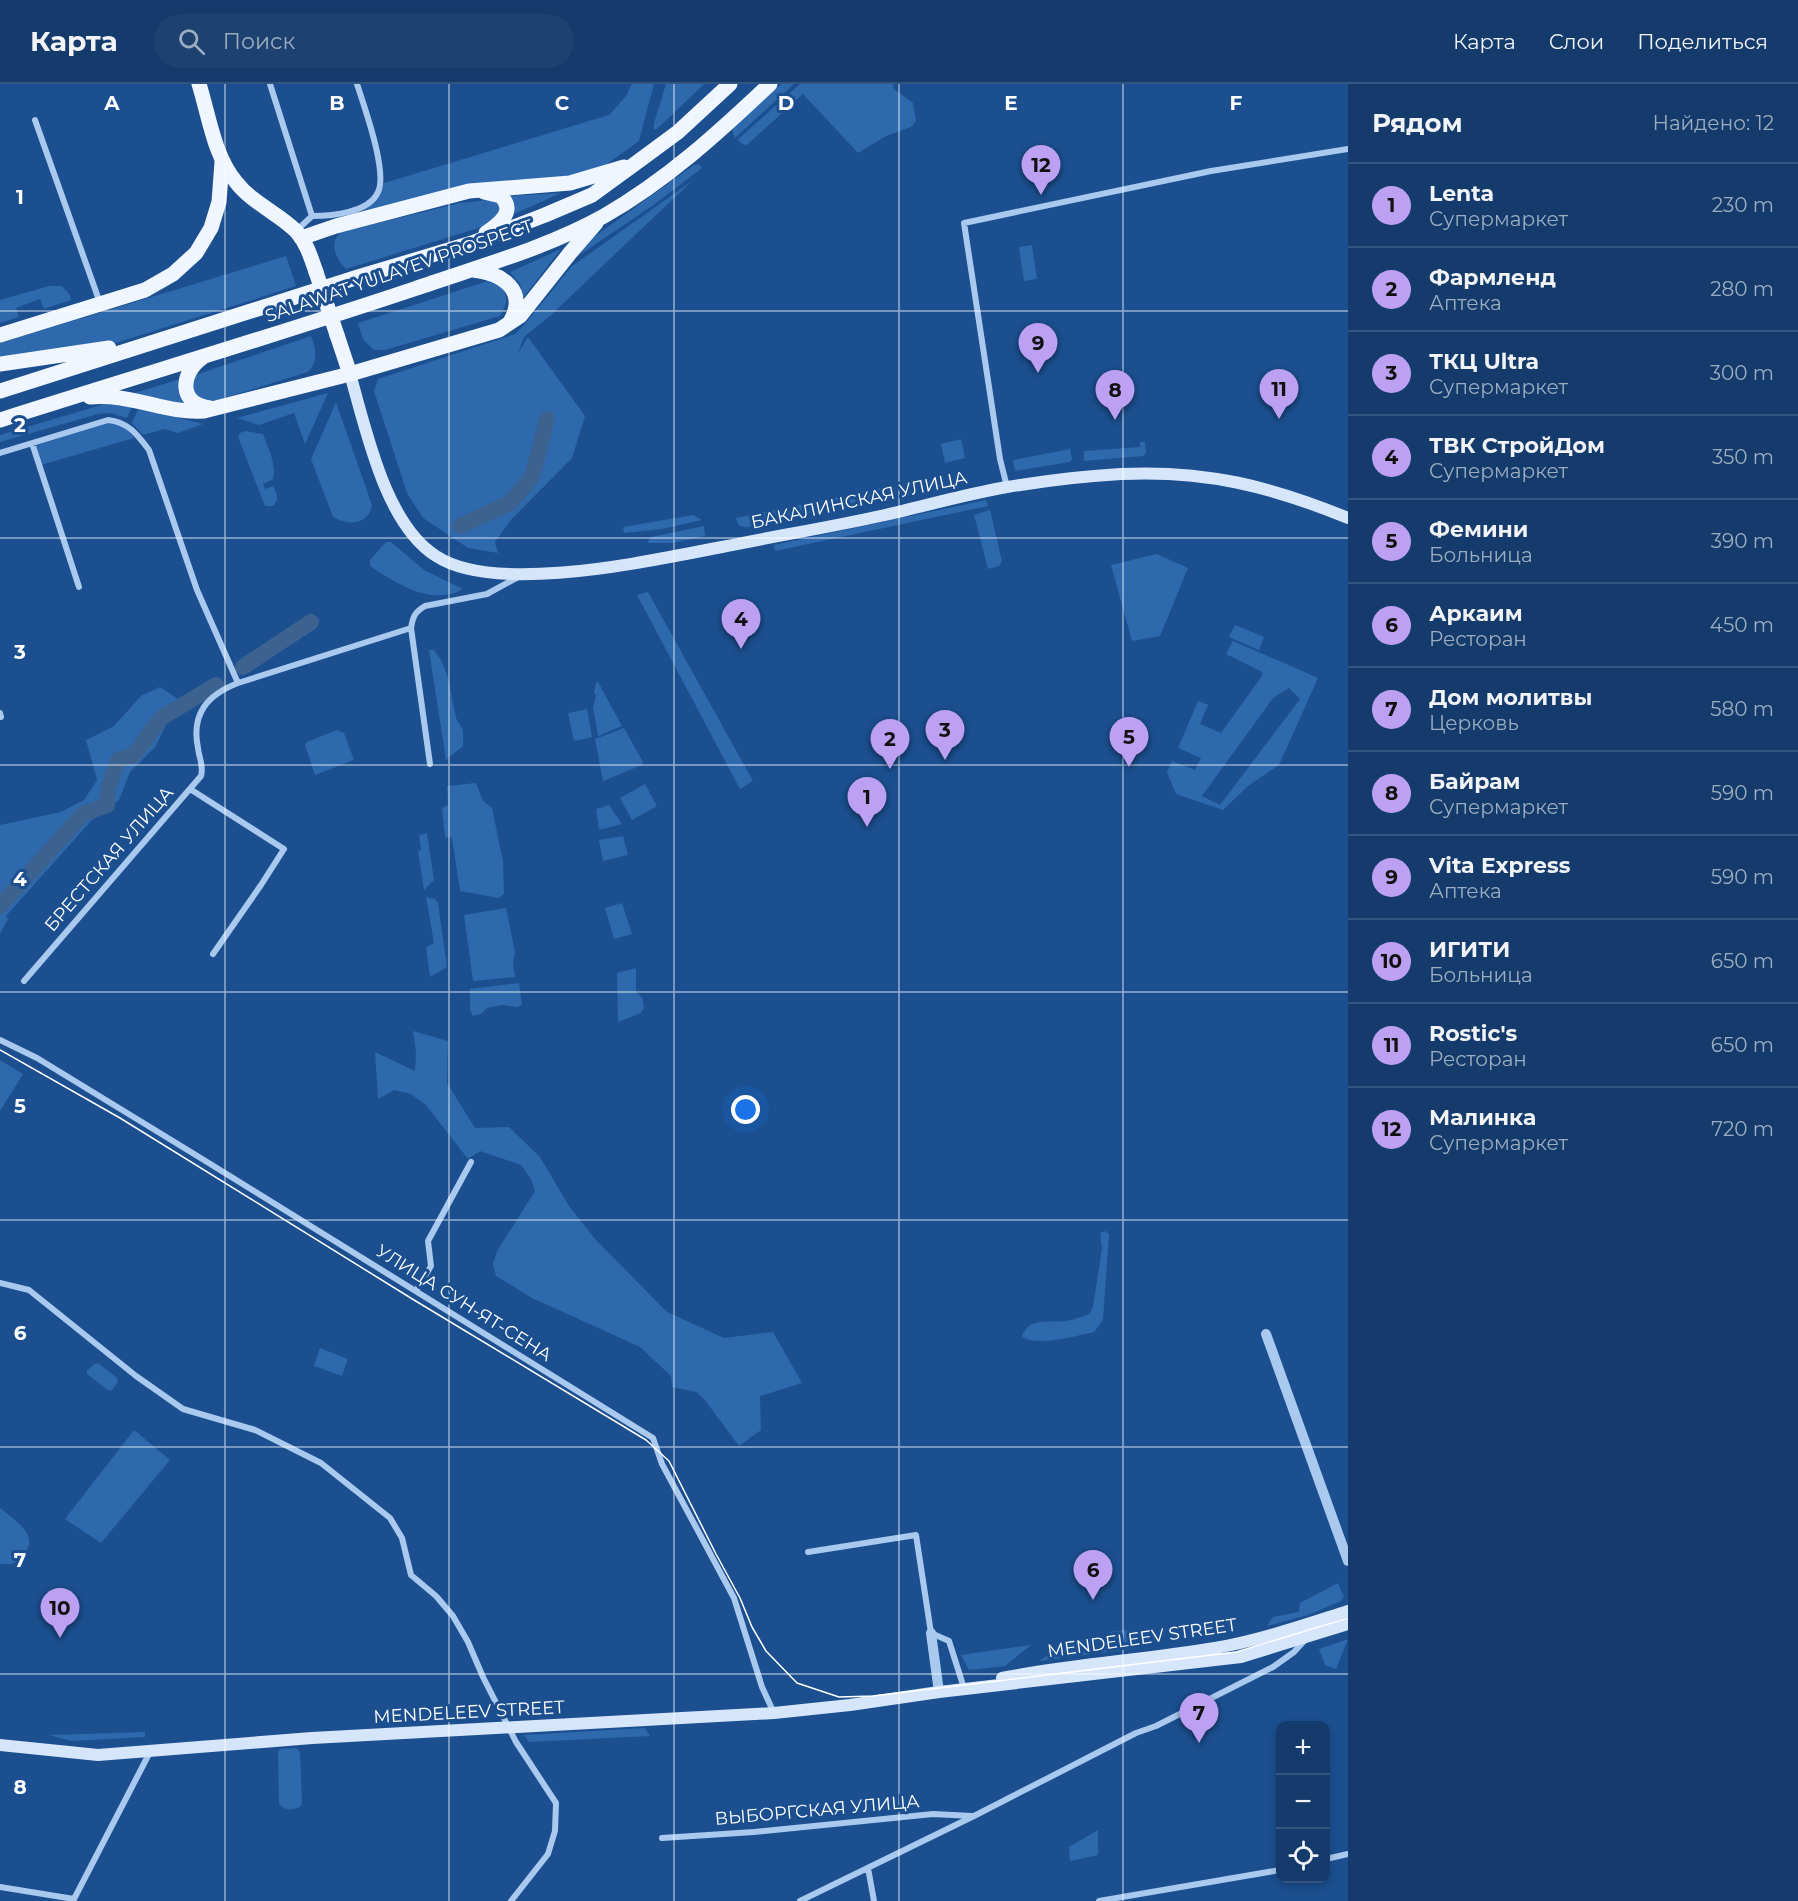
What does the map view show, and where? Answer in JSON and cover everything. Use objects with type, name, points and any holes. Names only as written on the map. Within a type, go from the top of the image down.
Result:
[{"type":"main road","points":[[199,84],[222,162],[248,195],[299,235],[309,250],[350,374]]},
{"type":"main road","name":"SALAWAT YULAYEV PROSPECT","points":[[0,391],[472,243],[545,215],[592,195],[636,164],[678,132],[730,84]]},
{"type":"main road","name":"SALAWAT YULAYEV PROSPECT","points":[[0,420],[367,305],[554,240],[603,217],[645,191],[698,151],[770,84]]},
{"type":"main road","points":[[0,334],[145,291],[159,284],[185,264],[205,240],[215,217],[219,202],[222,162]]},
{"type":"main road","points":[[299,235],[469,190],[570,183],[636,164]]},
{"type":"main road","points":[[469,190],[498,195],[505,199],[507,207],[506,216],[472,243]]},
{"type":"main road","points":[[61,401],[117,396],[187,411],[204,411],[350,374],[505,327],[520,316],[570,253],[603,217]]},
{"type":"main road","points":[[470,270],[497,275],[513,289],[516,308],[512,319],[505,327]]},
{"type":"main road","points":[[0,364],[99,350],[171,336]]},
{"type":"main road","points":[[206,355],[188,372],[186,387],[190,399],[195,403],[207,408],[216,408]]},
{"type":"main road","name":"БАКАЛИНСКАЯ УЛИЦА","points":[[350,374],[382,478],[397,511],[414,538],[435,556],[457,567],[478,572],[525,573],[589,570],[656,560],[882,515],[1007,487],[1120,474],[1194,475],[1233,481],[1301,499],[1348,518]]},
{"type":"main road","name":"MENDELEEV STREET","points":[[0,1745],[98,1755],[303,1739],[774,1713],[1241,1657],[1348,1611]]},
{"type":"main road","name":"MENDELEEV STREET","points":[[939,1692],[1033,1671],[1215,1648],[1348,1624]]},
{"type":"street","points":[[270,84],[312,216]]},
{"type":"street","points":[[312,216],[332,216],[362,207],[370,203],[378,192],[380,181],[374,138],[357,84]]},
{"type":"street","points":[[35,120],[100,303]]},
{"type":"street","points":[[1007,487],[1000,459],[964,223],[1211,171],[1348,149]]},
{"type":"street","points":[[299,235],[312,216]]},
{"type":"street","points":[[0,453],[108,420],[125,424],[139,436],[148,450],[197,590],[238,683]]},
{"type":"street","points":[[32,443],[79,587]]},
{"type":"street","points":[[430,764],[411,628],[413,616],[425,606],[487,594],[525,573]]},
{"type":"street","name":"БРЕСТСКАЯ УЛИЦА","points":[[24,981],[201,776],[196,730],[198,718],[203,707],[219,691],[411,628]]},
{"type":"street","points":[[190,789],[284,849],[213,954]]},
{"type":"street","name":"УЛИЦА СУН-ЯТ-СЕНА","points":[[0,1040],[46,1064],[653,1438],[662,1464],[734,1598],[762,1687],[774,1713]]},
{"type":"street","points":[[416,1291],[431,1266],[428,1241],[471,1162]]},
{"type":"street","points":[[0,1283],[29,1290],[136,1376],[183,1409],[255,1430],[321,1463],[390,1518],[402,1538],[411,1575],[436,1596],[453,1616],[468,1642],[508,1728],[556,1803],[555,1831],[548,1854],[511,1901]]},
{"type":"street","points":[[1266,1334],[1348,1561]]},
{"type":"street","points":[[808,1552],[916,1534],[939,1692]]},
{"type":"street","points":[[800,1901],[1273,1667],[1294,1652],[1308,1630]]},
{"type":"street","points":[[931,1633],[949,1641],[963,1686]]},
{"type":"street","points":[[0,1887],[74,1900],[150,1751]]},
{"type":"street","name":"ВЫБОРГСКАЯ УЛИЦА","points":[[662,1838],[754,1832],[933,1814],[974,1816]]},
{"type":"street","points":[[1330,1858],[1348,1854]]},
{"type":"street","points":[[868,1868],[874,1901]]},
{"type":"street","points":[[1099,1901],[1276,1871]]},
{"type":"shaded area","points":[[632,84],[654,84],[639,141],[596,172],[570,179],[466,187],[357,212],[374,201],[384,183],[609,115],[626,96]]},
{"type":"shaded area","points":[[666,84],[704,84],[657,129],[654,129],[654,123]]},
{"type":"shaded area","points":[[781,84],[794,84],[735,138],[732,130],[734,127]]},
{"type":"shaded area","points":[[800,84],[893,84],[894,89],[913,103],[916,121],[911,127],[886,136],[858,153],[803,94],[748,144],[744,145],[737,140]]},
{"type":"shaded area","points":[[699,164],[702,168],[655,204],[569,262],[584,244],[694,165]]},
{"type":"shaded area","points":[[692,181],[551,315],[524,337],[518,353],[528,337],[585,416],[572,458],[510,521],[495,542],[498,553],[468,548],[423,518],[407,493],[374,391],[378,379],[515,334],[572,266]]},
{"type":"shaded area","points":[[561,193],[514,214],[509,196]]},
{"type":"shaded area","points":[[496,201],[502,209],[488,225],[346,269],[339,261],[335,251],[335,241],[341,232],[460,203]]},
{"type":"shaded area","points":[[1032,245],[1037,279],[1024,281],[1019,247]]},
{"type":"shaded area","points":[[561,249],[523,298],[520,284],[510,272]]},
{"type":"shaded area","points":[[286,256],[296,286],[106,346],[0,360],[0,343]]},
{"type":"shaded area","points":[[488,281],[499,285],[505,294],[505,305],[500,316],[385,350],[374,350],[363,339],[358,323]]},
{"type":"shaded area","points":[[49,286],[62,286],[70,295],[71,300],[44,309],[40,299],[16,308],[19,317],[0,323],[0,300]]},
{"type":"shaded area","points":[[311,336],[316,355],[308,372],[205,404],[197,401],[191,380],[198,374]]},
{"type":"shaded area","points":[[180,379],[188,405],[131,394]]},
{"type":"shaded area","points":[[328,393],[305,444],[294,413],[259,425],[237,418]]},
{"type":"shaded area","points":[[336,402],[372,505],[367,517],[357,522],[345,522],[333,517],[311,459]]},
{"type":"shaded area","points":[[108,403],[133,404],[127,418],[111,413],[98,414],[0,442],[0,435]]},
{"type":"shaded area","points":[[139,408],[203,424],[178,433],[165,429],[143,435],[132,423]]},
{"type":"shaded area","points":[[109,422],[126,428],[134,438],[41,465],[35,446]]},
{"type":"shaded area","points":[[245,431],[263,434],[273,462],[274,474],[273,479],[263,484],[265,489],[273,486],[276,492],[277,499],[273,506],[265,506],[238,437]]},
{"type":"shaded area","points":[[961,439],[965,458],[945,463],[941,444]]},
{"type":"shaded area","points":[[1140,442],[1145,442],[1146,453],[1143,456],[1084,461],[1084,451],[1140,447]]},
{"type":"shaded area","points":[[1070,449],[1072,459],[1070,462],[1015,471],[1013,460]]},
{"type":"shaded area","points":[[890,486],[886,496],[747,527],[739,525],[736,518]]},
{"type":"shaded area","points":[[986,500],[988,506],[775,551],[774,545]]},
{"type":"shaded area","points":[[990,510],[1002,561],[999,566],[988,569],[974,515]]},
{"type":"shaded area","points":[[693,515],[702,520],[662,529],[624,533],[623,527]]},
{"type":"shaded area","points":[[704,526],[705,536],[673,543],[647,543],[651,537]]},
{"type":"shaded area","points":[[386,542],[391,542],[424,570],[463,589],[451,594],[426,594],[414,591],[391,579],[370,566],[370,560]]},
{"type":"shaded area","points":[[1157,554],[1188,568],[1160,636],[1132,641],[1111,565]]},
{"type":"shaded area","points":[[648,592],[753,781],[740,789],[637,595]]},
{"type":"shaded area","points":[[1235,625],[1264,637],[1259,650],[1229,637]]},
{"type":"shaded area","points":[[1233,641],[1318,678],[1279,765],[1248,786],[1223,810],[1176,794],[1167,772],[1172,761],[1195,770],[1201,758],[1178,748],[1198,701],[1208,705],[1200,724],[1221,733],[1262,676],[1262,672],[1226,654]],"holes":[[[1289,688],[1300,699],[1220,805],[1202,796],[1273,698]]]},
{"type":"shaded area","points":[[429,650],[434,650],[441,660],[448,677],[456,718],[463,730],[463,746],[446,760]]},
{"type":"shaded area","points":[[598,682],[622,726],[598,736],[593,707],[596,696],[594,692]]},
{"type":"shaded area","points":[[160,687],[178,699],[156,746],[130,772],[119,800],[91,821],[6,916],[8,919],[0,934],[0,825],[61,812],[84,800],[97,780],[86,740],[114,726],[141,696]]},
{"type":"shaded area","points":[[587,709],[592,737],[574,741],[568,713]]},
{"type":"shaded area","points":[[624,728],[643,762],[642,765],[603,781],[595,739]]},
{"type":"shaded area","points":[[337,730],[344,733],[354,760],[315,775],[305,745],[307,742]]},
{"type":"shaded area","points":[[476,783],[483,801],[492,808],[503,861],[504,894],[499,898],[460,891],[452,838],[445,837],[442,808],[448,805],[447,786]]},
{"type":"shaded area","points":[[645,784],[657,806],[632,820],[620,798]]},
{"type":"shaded area","points":[[609,805],[622,824],[599,830],[596,809]]},
{"type":"shaded area","points":[[427,833],[434,880],[424,890],[418,851],[421,850],[419,835]]},
{"type":"shaded area","points":[[623,836],[628,855],[603,861],[599,840]]},
{"type":"shaded area","points":[[426,897],[435,899],[438,903],[447,967],[430,977],[426,947],[434,943]]},
{"type":"shaded area","points":[[622,903],[632,934],[614,939],[605,908]]},
{"type":"shaded area","points":[[506,908],[515,952],[513,963],[515,977],[473,981],[464,915]]},
{"type":"shaded area","points":[[636,968],[636,992],[643,999],[644,1009],[639,1014],[618,1022],[617,973]]},
{"type":"shaded area","points":[[519,983],[522,1005],[487,1008],[481,1014],[473,1016],[470,1010],[470,989]]},
{"type":"shaded area","points":[[413,1031],[448,1041],[447,1083],[475,1128],[509,1127],[540,1157],[569,1206],[596,1240],[667,1312],[724,1338],[773,1332],[802,1383],[760,1396],[761,1430],[739,1446],[704,1399],[696,1392],[672,1387],[671,1376],[640,1347],[532,1298],[496,1276],[493,1264],[497,1251],[535,1191],[531,1179],[521,1165],[480,1151],[468,1159],[426,1105],[411,1094],[394,1090],[378,1099],[375,1052],[415,1071],[416,1052]]},
{"type":"shaded area","points":[[0,1060],[23,1074],[0,1111]]},
{"type":"shaded area","points":[[1105,1231],[1109,1234],[1103,1320],[1094,1332],[1048,1341],[1029,1340],[1022,1337],[1029,1326],[1039,1322],[1068,1321],[1089,1314],[1093,1307],[1102,1248],[1100,1233]]},
{"type":"shaded area","points":[[320,1348],[348,1359],[342,1376],[314,1366]]},
{"type":"shaded area","points":[[98,1363],[117,1378],[118,1382],[112,1390],[109,1391],[87,1374],[94,1364]]},
{"type":"shaded area","points":[[134,1430],[170,1460],[101,1543],[65,1519]]},
{"type":"shaded area","points":[[0,1508],[22,1527],[29,1541],[23,1556],[13,1564],[0,1564]]},
{"type":"shaded area","points":[[1338,1583],[1344,1597],[1341,1601],[1308,1615],[1267,1626],[1273,1617],[1299,1612],[1300,1603]]},
{"type":"shaded area","points":[[1138,1629],[1139,1648],[1039,1661],[1048,1655],[1110,1645],[1109,1632]]},
{"type":"shaded area","points":[[1348,1639],[1336,1669],[1325,1665],[1319,1649]]},
{"type":"shaded area","points":[[1031,1645],[1005,1666],[969,1670],[961,1655]]},
{"type":"shaded area","points":[[645,1728],[650,1736],[529,1742],[524,1735]]},
{"type":"shaded area","points":[[145,1732],[145,1737],[71,1741],[49,1735]]},
{"type":"shaded area","points":[[296,1748],[300,1752],[302,1802],[301,1806],[290,1810],[279,1804],[278,1751]]},
{"type":"shaded area","points":[[1098,1830],[1098,1855],[1070,1861],[1069,1847]]},
{"type":"waterway","points":[[460,526],[510,503],[532,477],[547,419]]},
{"type":"waterway","points":[[243,667],[311,622]]},
{"type":"waterway","points":[[0,906],[83,814],[107,805],[108,789],[118,760],[134,755],[161,718],[216,685]]},
{"type":"tram line","points":[[0,1050],[120,1118],[646,1440],[669,1461],[766,1651],[797,1683],[839,1697],[873,1696],[1236,1652],[1348,1618]]},
{"type":"place","name":"Малинка","points":[[1041,195]]},
{"type":"place","name":"Vita Express","points":[[1038,373]]},
{"type":"place","name":"Rostic's","points":[[1279,419]]},
{"type":"place","name":"Байрам","points":[[1115,420]]},
{"type":"place","name":"ТВК СтройДом","points":[[741,649]]},
{"type":"place","name":"ТКЦ Ultra","points":[[945,760]]},
{"type":"place","name":"Фемини","points":[[1129,767]]},
{"type":"place","name":"Фармленд","points":[[890,769]]},
{"type":"place","name":"Lenta","points":[[867,827]]},
{"type":"place","name":"Аркаим","points":[[1093,1600]]},
{"type":"place","name":"ИГИТИ","points":[[60,1638]]},
{"type":"place","name":"Дом молитвы","points":[[1199,1743]]}]
